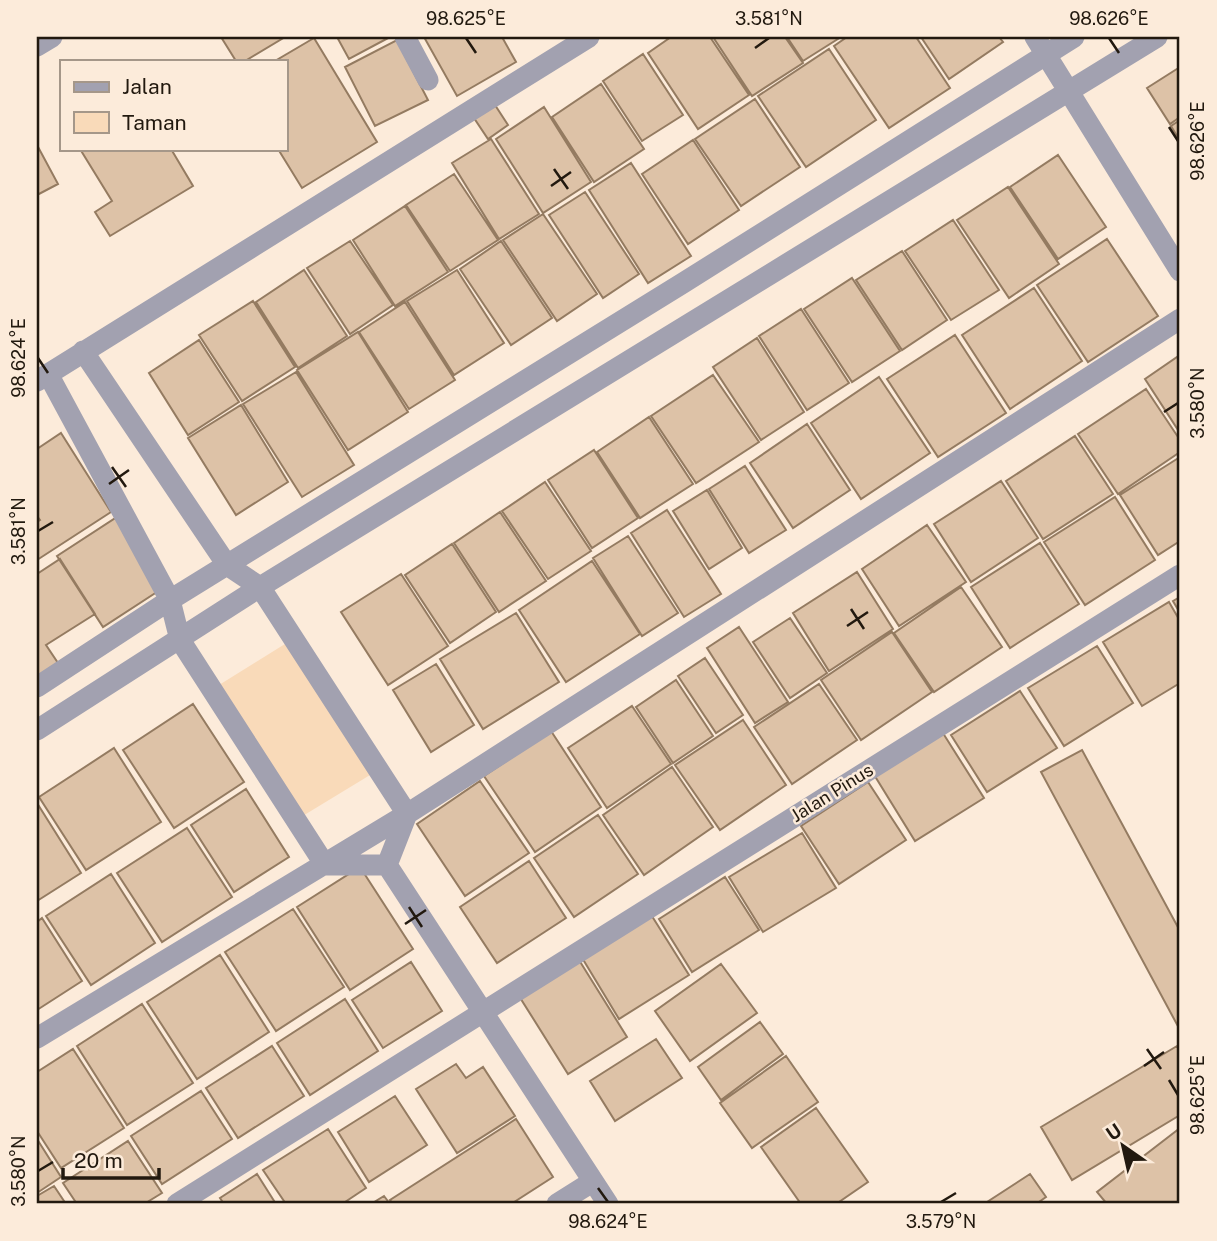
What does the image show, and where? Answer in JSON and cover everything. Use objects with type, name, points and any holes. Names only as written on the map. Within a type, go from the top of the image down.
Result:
[{"type":"street","points":[[37,46],[52,37]]},
{"type":"street","points":[[405,37],[428,80]]},
{"type":"street","points":[[325,865],[180,640],[170,600],[42,377],[589,37]]},
{"type":"street","points":[[37,687],[170,600],[683,284],[1041,46],[1073,37]]},
{"type":"street","points":[[37,730],[260,587],[1157,37]]},
{"type":"street","points":[[1041,46],[1180,271]]},
{"type":"street","points":[[683,284],[703,315]]},
{"type":"street","points":[[37,1038],[407,814],[1180,319]]},
{"type":"street","points":[[83,351],[227,565],[260,587],[407,814]]},
{"type":"street","name":"Jalan Pinus","points":[[177,1204],[1180,575]]},
{"type":"street","points":[[387,865],[407,814]]},
{"type":"street","points":[[325,865],[387,865]]},
{"type":"street","points":[[387,865],[608,1204]]},
{"type":"street","points":[[557,1204],[592,1182]]},
{"type":"green space","points":[[293,639],[375,772],[301,817],[219,685]]},
{"type":"building","points":[[221,37],[285,37],[247,60],[235,60]]},
{"type":"building","points":[[337,37],[390,37],[349,59]]},
{"type":"building","points":[[424,37],[502,37],[516,62],[457,96]]},
{"type":"building","points":[[671,37],[710,37],[749,95],[698,129],[648,53]]},
{"type":"building","points":[[713,37],[785,37],[803,63],[752,96]]},
{"type":"building","points":[[787,37],[841,37],[803,61]]},
{"type":"building","points":[[847,37],[916,37],[950,88],[889,128],[834,46]]},
{"type":"building","points":[[921,37],[999,37],[1003,42],[949,79]]},
{"type":"building","points":[[314,38],[377,142],[302,188],[279,150],[287,150],[287,60],[277,60]]},
{"type":"building","points":[[397,40],[428,100],[375,126],[345,67]]},
{"type":"building","points":[[829,49],[876,120],[806,167],[758,96]]},
{"type":"building","points":[[643,54],[683,115],[642,141],[603,81]]},
{"type":"building","points":[[1180,67],[1180,117],[1170,124],[1147,88]]},
{"type":"building","points":[[601,84],[644,149],[594,182],[552,117]]},
{"type":"building","points":[[755,99],[800,167],[741,206],[695,139]]},
{"type":"building","points":[[495,105],[508,125],[488,139],[474,118]]},
{"type":"building","points":[[544,107],[591,182],[543,213],[496,139]]},
{"type":"building","points":[[1180,120],[1180,141],[1171,126]]},
{"type":"building","points":[[491,139],[539,214],[499,239],[452,163]]},
{"type":"building","points":[[693,140],[739,210],[688,244],[642,174]]},
{"type":"building","points":[[37,145],[58,184],[37,195]]},
{"type":"building","points":[[81,150],[172,150],[193,186],[110,236],[95,212],[112,201]]},
{"type":"building","points":[[1058,155],[1106,227],[1058,259],[1010,187]]},
{"type":"building","points":[[631,163],[691,256],[648,283],[589,190]]},
{"type":"building","points":[[454,174],[498,240],[450,271],[406,205]]},
{"type":"building","points":[[1008,187],[1059,264],[1009,298],[957,220]]},
{"type":"building","points":[[585,192],[639,274],[603,298],[549,215]]},
{"type":"building","points":[[405,206],[448,272],[395,306],[353,240]]},
{"type":"building","points":[[543,214],[597,294],[557,321],[503,240]]},
{"type":"building","points":[[953,220],[999,290],[951,320],[905,251]]},
{"type":"building","points":[[1107,239],[1158,316],[1088,362],[1037,285]]},
{"type":"building","points":[[350,241],[393,305],[350,334],[307,268]]},
{"type":"building","points":[[501,241],[552,318],[511,345],[460,269]]},
{"type":"building","points":[[902,251],[947,320],[902,350],[856,280]]},
{"type":"building","points":[[304,270],[347,336],[298,368],[256,302]]},
{"type":"building","points":[[457,270],[504,343],[454,375],[407,301]]},
{"type":"building","points":[[852,278],[900,351],[852,382],[804,309]]},
{"type":"building","points":[[1034,288],[1082,361],[1010,409],[962,335]]},
{"type":"building","points":[[253,301],[295,367],[242,401],[199,335]]},
{"type":"building","points":[[405,302],[455,380],[409,409],[359,332]]},
{"type":"building","points":[[801,309],[849,383],[807,410],[759,336]]},
{"type":"building","points":[[358,332],[408,412],[348,450],[297,370]]},
{"type":"building","points":[[955,335],[1006,413],[938,457],[887,379]]},
{"type":"building","points":[[757,338],[804,412],[761,440],[713,367]]},
{"type":"building","points":[[199,340],[239,402],[188,435],[149,373]]},
{"type":"building","points":[[1180,355],[1180,433],[1145,379]]},
{"type":"building","points":[[296,372],[354,465],[302,497],[243,404]]},
{"type":"building","points":[[713,375],[759,442],[696,483],[651,416]]},
{"type":"building","points":[[879,377],[930,453],[861,499],[811,423]]},
{"type":"building","points":[[1146,389],[1180,440],[1180,452],[1118,494],[1078,434]]},
{"type":"building","points":[[241,405],[288,482],[236,515],[188,438]]},
{"type":"building","points":[[649,417],[693,484],[640,518],[597,452]]},
{"type":"building","points":[[807,424],[850,490],[793,528],[750,463]]},
{"type":"building","points":[[61,433],[111,512],[37,560],[37,522],[40,520],[37,516],[37,449]]},
{"type":"building","points":[[1075,436],[1113,494],[1043,539],[1006,481]]},
{"type":"building","points":[[594,450],[638,518],[592,548],[548,480]]},
{"type":"building","points":[[1180,457],[1180,541],[1158,555],[1120,495]]},
{"type":"building","points":[[745,466],[786,530],[749,553],[709,489]]},
{"type":"building","points":[[1001,481],[1038,538],[971,582],[934,524]]},
{"type":"building","points":[[545,482],[591,551],[548,579],[502,511]]},
{"type":"building","points":[[707,490],[742,548],[709,569],[673,511]]},
{"type":"building","points":[[1115,497],[1155,560],[1085,605],[1044,542]]},
{"type":"building","points":[[667,510],[721,594],[684,617],[631,533]]},
{"type":"building","points":[[500,512],[546,581],[499,612],[454,543]]},
{"type":"building","points":[[117,517],[163,588],[103,627],[57,556]]},
{"type":"building","points":[[927,525],[966,582],[899,626],[862,569]]},
{"type":"building","points":[[628,536],[678,613],[642,636],[593,558]]},
{"type":"building","points":[[1040,543],[1079,604],[1010,648],[971,587]]},
{"type":"building","points":[[452,544],[496,612],[450,643],[405,575]]},
{"type":"building","points":[[60,559],[95,614],[46,645],[60,666],[37,681],[37,574]]},
{"type":"building","points":[[592,561],[640,634],[566,682],[519,610]]},
{"type":"building","points":[[857,572],[893,629],[829,671],[793,613]]},
{"type":"building","points":[[401,574],[448,646],[388,685],[341,612]]},
{"type":"building","points":[[961,587],[1002,647],[934,692],[894,633]]},
{"type":"building","points":[[1180,597],[1180,613],[1173,601]]},
{"type":"building","points":[[1169,602],[1180,621],[1180,683],[1142,706],[1103,642]]},
{"type":"building","points":[[516,613],[559,682],[483,729],[440,659]]},
{"type":"building","points":[[790,618],[827,673],[790,698],[753,642]]},
{"type":"building","points":[[739,627],[788,702],[755,723],[707,648]]},
{"type":"building","points":[[892,632],[932,692],[861,740],[821,680]]},
{"type":"building","points":[[1097,646],[1133,703],[1064,746],[1028,688]]},
{"type":"building","points":[[705,658],[743,715],[716,733],[678,676]]},
{"type":"building","points":[[436,664],[474,725],[431,752],[393,690]]},
{"type":"building","points":[[676,680],[713,736],[673,763],[636,707]]},
{"type":"building","points":[[819,684],[857,740],[792,784],[754,727]]},
{"type":"building","points":[[1020,691],[1057,748],[987,792],[951,735]]},
{"type":"building","points":[[193,704],[244,782],[174,828],[123,750]]},
{"type":"building","points":[[632,706],[671,764],[607,808],[568,748]]},
{"type":"building","points":[[743,720],[786,785],[720,830],[675,765]]},
{"type":"building","points":[[941,730],[984,798],[915,841],[873,773]]},
{"type":"building","points":[[551,731],[601,807],[535,852],[484,776]]},
{"type":"building","points":[[114,748],[161,822],[86,870],[39,797]]},
{"type":"building","points":[[1082,750],[1180,931],[1180,1030],[1041,772]]},
{"type":"building","points":[[672,767],[713,827],[644,875],[603,815]]},
{"type":"building","points":[[480,781],[529,853],[465,896],[417,824]]},
{"type":"building","points":[[868,782],[906,840],[839,884],[801,826]]},
{"type":"building","points":[[246,789],[289,857],[234,892],[191,825]]},
{"type":"building","points":[[37,803],[81,873],[37,901]]},
{"type":"building","points":[[598,815],[638,874],[574,917],[534,858]]},
{"type":"building","points":[[187,828],[232,897],[162,942],[117,873]]},
{"type":"building","points":[[802,833],[836,888],[763,932],[729,877]]},
{"type":"building","points":[[529,861],[566,918],[497,963],[460,907]]},
{"type":"building","points":[[360,867],[413,949],[350,990],[297,907]]},
{"type":"building","points":[[111,874],[155,943],[91,985],[46,916]]},
{"type":"building","points":[[725,877],[759,930],[692,972],[659,919]]},
{"type":"building","points":[[293,909],[344,987],[276,1031],[225,952]]},
{"type":"building","points":[[650,913],[689,975],[619,1019],[581,956]]},
{"type":"building","points":[[42,918],[82,981],[37,1010],[37,922]]},
{"type":"building","points":[[220,955],[269,1032],[197,1079],[147,1002]]},
{"type":"building","points":[[579,960],[627,1037],[568,1074],[519,996]]},
{"type":"building","points":[[411,962],[442,1011],[383,1048],[352,1000]]},
{"type":"building","points":[[721,964],[757,1013],[690,1061],[655,1011]]},
{"type":"building","points":[[345,999],[378,1051],[310,1095],[277,1043]]},
{"type":"building","points":[[142,1004],[193,1083],[127,1125],[77,1046]]},
{"type":"building","points":[[760,1022],[783,1054],[721,1100],[698,1067]]},
{"type":"building","points":[[656,1039],[682,1078],[615,1121],[590,1081]]},
{"type":"building","points":[[272,1046],[304,1096],[238,1138],[206,1088]]},
{"type":"building","points":[[1177,1046],[1180,1051],[1180,1115],[1072,1180],[1041,1127]]},
{"type":"building","points":[[73,1049],[124,1128],[61,1168],[37,1131],[37,1072]]},
{"type":"building","points":[[786,1056],[818,1102],[752,1148],[720,1103]]},
{"type":"building","points":[[456,1064],[466,1078],[483,1067],[515,1116],[457,1153],[416,1089]]},
{"type":"building","points":[[201,1091],[232,1139],[162,1184],[131,1136]]},
{"type":"building","points":[[395,1096],[427,1145],[369,1182],[338,1132]]},
{"type":"building","points":[[816,1108],[868,1182],[836,1204],[801,1204],[761,1147]]},
{"type":"building","points":[[516,1119],[553,1177],[511,1204],[393,1204],[390,1200]]},
{"type":"building","points":[[1180,1128],[1180,1204],[1107,1204],[1097,1192]]},
{"type":"building","points":[[328,1129],[366,1188],[342,1204],[286,1204],[263,1170]]},
{"type":"building","points":[[37,1139],[61,1177],[37,1193]]},
{"type":"building","points":[[128,1141],[162,1193],[144,1204],[77,1204],[63,1183]]},
{"type":"building","points":[[257,1174],[276,1204],[224,1204],[220,1198]]},
{"type":"building","points":[[1030,1174],[1046,1197],[1036,1204],[984,1204]]},
{"type":"building","points":[[54,1186],[66,1204],[37,1204],[37,1196]]},
{"type":"building","points":[[384,1196],[390,1204],[371,1204]]}]
